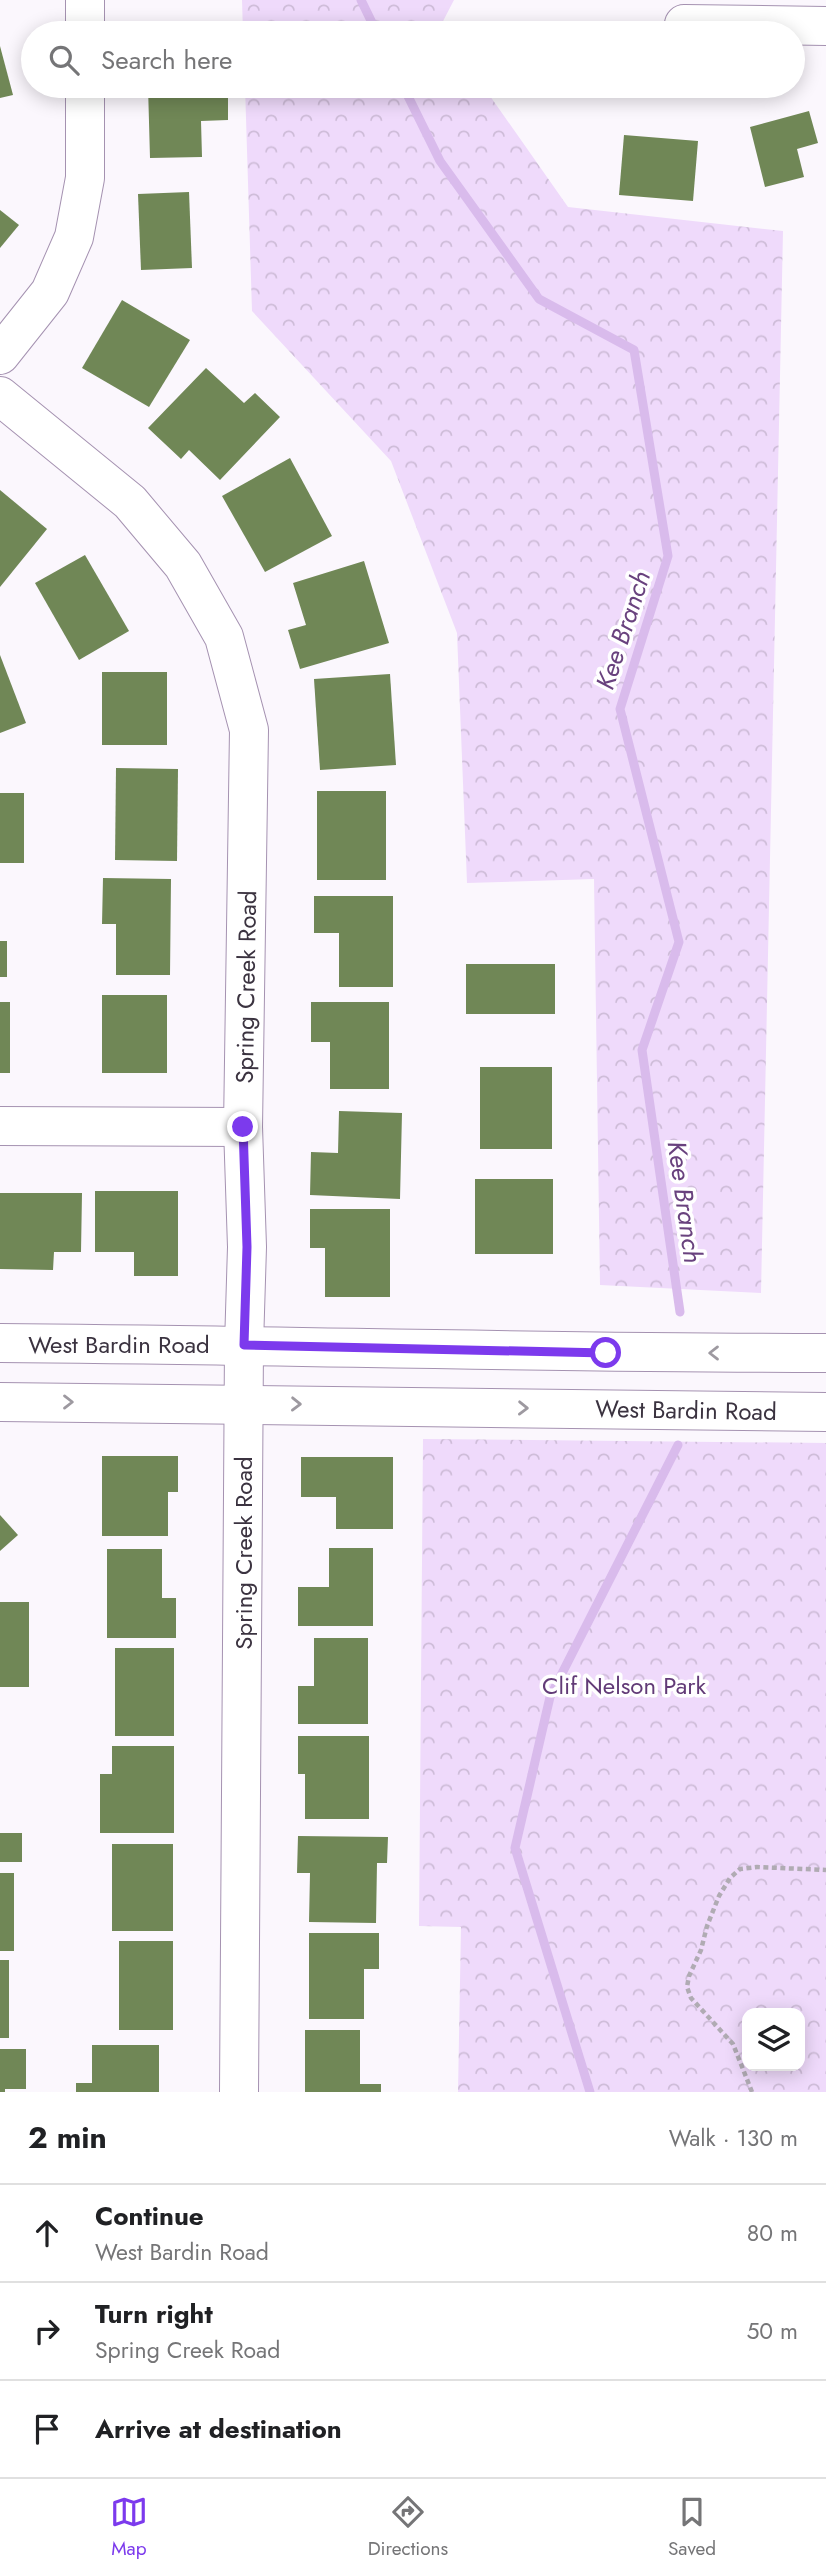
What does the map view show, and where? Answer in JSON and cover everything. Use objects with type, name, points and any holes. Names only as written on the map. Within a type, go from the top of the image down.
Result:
[{"type":"street","points":[[85,0],[85,21]]},
{"type":"street","points":[[805,26],[826,26]]},
{"type":"street","points":[[0,355],[50,292],[74,237],[85,178],[85,98]]},
{"type":"street","name":"Spring Creek Road","points":[[0,396],[130,502],[183,565],[224,636],[250,730],[243,1127],[247,1247],[239,2092]]},
{"type":"street","points":[[0,1126],[243,1127]]},
{"type":"street","name":"West Bardin Road","points":[[0,1343],[606,1353],[826,1353]]},
{"type":"street","name":"West Bardin Road","points":[[0,1402],[826,1412]]},
{"type":"path","points":[[752,2092],[733,2043],[691,1998],[687,1987],[689,1976],[701,1950],[719,1896],[730,1878],[740,1869],[757,1867],[826,1870]]},
{"type":"green space","points":[[242,0],[454,0],[443,21],[243,21]]},
{"type":"green space","points":[[245,98],[491,98],[568,207],[783,231],[761,1293],[600,1285],[594,879],[467,883],[457,633],[391,461],[252,311]]},
{"type":"green space","name":"Clif Nelson Park","points":[[423,1439],[826,1443],[826,2092],[458,2092],[461,1927],[419,1926]]},
{"type":"building","points":[[0,46],[13,95],[0,98]]},
{"type":"building","points":[[148,98],[228,98],[228,120],[201,121],[202,157],[150,158]]},
{"type":"building","points":[[809,111],[818,143],[797,149],[804,177],[765,187],[750,127]]},
{"type":"building","points":[[624,135],[698,141],[693,201],[619,195]]},
{"type":"building","points":[[189,192],[192,268],[141,270],[138,194]]},
{"type":"building","points":[[0,210],[19,225],[0,248]]},
{"type":"building","points":[[122,300],[190,340],[149,407],[82,368]]},
{"type":"building","points":[[206,368],[244,403],[255,393],[280,417],[220,480],[189,450],[181,459],[148,428]]},
{"type":"building","points":[[290,458],[332,536],[265,572],[222,496]]},
{"type":"building","points":[[0,490],[47,529],[0,587]]},
{"type":"building","points":[[85,555],[129,631],[79,660],[35,583]]},
{"type":"building","points":[[364,561],[389,643],[300,669],[288,630],[306,625],[293,583]]},
{"type":"building","points":[[0,655],[26,723],[0,733]]},
{"type":"building","points":[[102,672],[167,672],[167,745],[102,745]]},
{"type":"building","points":[[390,674],[396,765],[320,770],[314,679]]},
{"type":"building","points":[[116,768],[178,769],[177,861],[115,860]]},
{"type":"building","points":[[317,791],[386,791],[386,880],[317,880]]},
{"type":"building","points":[[0,793],[24,793],[24,863],[0,863]]},
{"type":"building","points":[[103,878],[171,879],[170,975],[116,975],[116,924],[102,924]]},
{"type":"building","points":[[314,896],[393,896],[393,987],[339,987],[339,933],[314,933]]},
{"type":"building","points":[[0,941],[7,941],[7,977],[0,977]]},
{"type":"building","points":[[466,964],[555,964],[555,1014],[466,1014]]},
{"type":"building","points":[[102,995],[167,995],[167,1073],[102,1073]]},
{"type":"building","points":[[0,1002],[10,1002],[10,1073],[0,1073]]},
{"type":"building","points":[[311,1002],[389,1002],[389,1089],[330,1089],[330,1042],[311,1042]]},
{"type":"building","points":[[480,1067],[552,1067],[552,1149],[480,1149]]},
{"type":"building","points":[[339,1111],[402,1113],[400,1199],[310,1195],[311,1152],[338,1153]]},
{"type":"building","points":[[475,1179],[553,1179],[553,1254],[475,1254]]},
{"type":"building","points":[[95,1191],[178,1191],[178,1276],[134,1276],[134,1252],[95,1252]]},
{"type":"building","points":[[0,1193],[82,1193],[81,1252],[54,1252],[53,1270],[0,1269]]},
{"type":"building","points":[[310,1209],[390,1209],[390,1297],[325,1297],[325,1248],[310,1248]]},
{"type":"building","points":[[102,1456],[178,1456],[178,1492],[168,1492],[168,1536],[102,1536]]},
{"type":"building","points":[[301,1457],[393,1457],[393,1529],[336,1529],[336,1497],[301,1497]]},
{"type":"building","points":[[0,1515],[18,1535],[0,1551]]},
{"type":"building","points":[[329,1548],[373,1548],[373,1626],[298,1626],[298,1587],[329,1587]]},
{"type":"building","points":[[107,1549],[162,1549],[162,1598],[176,1598],[176,1638],[107,1638]]},
{"type":"building","points":[[0,1602],[29,1602],[29,1687],[0,1687]]},
{"type":"building","points":[[314,1638],[368,1638],[368,1724],[298,1724],[298,1686],[314,1686]]},
{"type":"building","points":[[115,1648],[174,1648],[174,1736],[115,1736]]},
{"type":"building","points":[[298,1736],[369,1736],[369,1819],[305,1819],[305,1774],[298,1774]]},
{"type":"building","points":[[112,1746],[174,1746],[174,1833],[100,1833],[100,1774],[112,1774]]},
{"type":"building","points":[[0,1833],[22,1833],[22,1862],[0,1862]]},
{"type":"building","points":[[298,1836],[388,1837],[387,1863],[377,1863],[376,1923],[309,1922],[310,1873],[297,1873]]},
{"type":"building","points":[[112,1844],[173,1844],[173,1931],[112,1931]]},
{"type":"building","points":[[0,1873],[14,1873],[14,1951],[0,1951]]},
{"type":"building","points":[[309,1933],[379,1933],[379,1969],[364,1969],[364,2019],[309,2019]]},
{"type":"building","points":[[119,1941],[173,1941],[173,2030],[119,2030]]},
{"type":"building","points":[[0,1960],[9,1960],[9,2038],[0,2038]]},
{"type":"building","points":[[305,2030],[360,2030],[360,2084],[381,2084],[381,2092],[305,2092]]},
{"type":"building","points":[[92,2045],[159,2045],[159,2092],[76,2092],[76,2083],[92,2083]]},
{"type":"building","points":[[0,2049],[26,2049],[26,2089],[5,2089],[5,2092],[0,2092]]},
{"type":"waterway","name":"Kee Branch","points":[[361,0],[371,21]]},
{"type":"waterway","name":"Kee Branch","points":[[409,98],[440,161],[539,299],[634,350],[668,556],[620,709],[679,942],[642,1050],[680,1312]]},
{"type":"waterway","points":[[590,2092],[515,1848],[550,1697],[678,1445]]},
{"type":"route","points":[[243,1127],[247,1247],[244,1345],[606,1353]]}]
